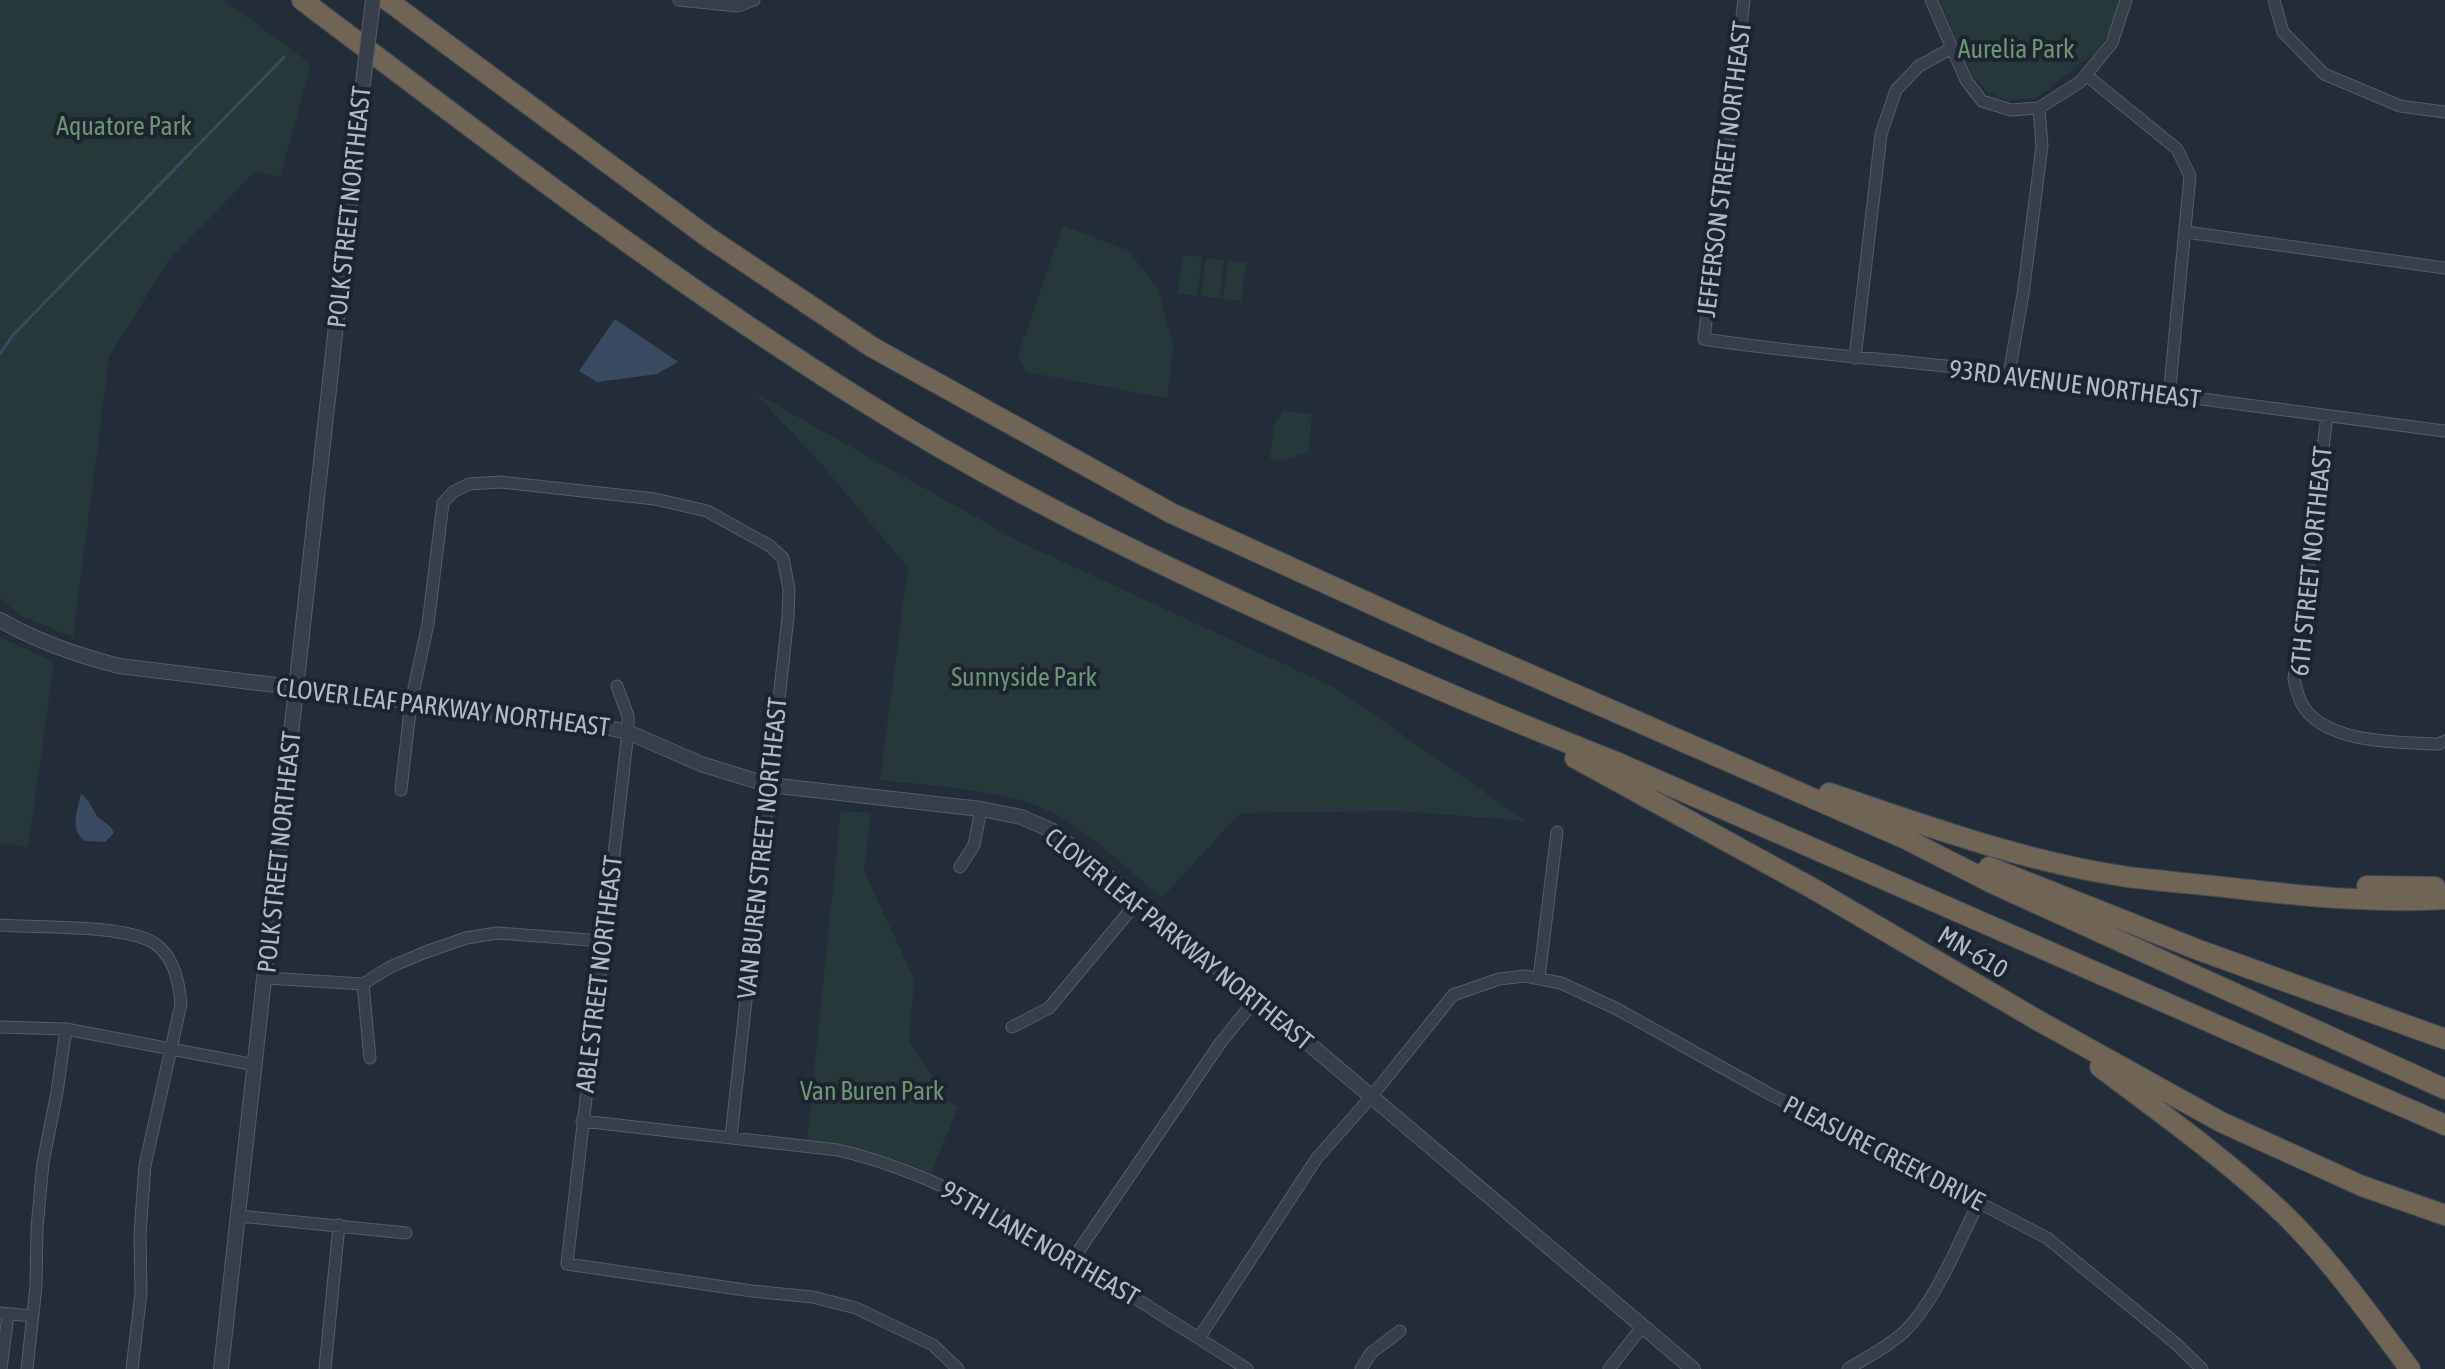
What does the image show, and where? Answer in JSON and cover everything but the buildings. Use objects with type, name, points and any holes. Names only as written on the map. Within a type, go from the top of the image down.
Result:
[{"type":"highway","points":[[302,0],[679,281],[864,402],[964,460],[1162,564],[1485,711],[1616,762],[2445,1125]]},
{"type":"highway","points":[[387,0],[709,238],[872,347],[1171,513],[1437,634],[1906,839],[1994,884],[2445,1089]]},
{"type":"highway","name":"MN-610","points":[[1485,711],[1799,881],[2039,1021],[2221,1122],[2362,1186],[2445,1215]]},
{"type":"highway","points":[[1696,747],[1950,834],[2040,859],[2127,876],[2239,888],[2373,900],[2445,899]]},
{"type":"highway","points":[[1906,839],[1986,866],[2196,949],[2445,1039]]},
{"type":"highway","points":[[2239,888],[2445,887]]},
{"type":"highway","points":[[2039,1021],[2191,1135],[2275,1205],[2334,1271],[2410,1369]]},
{"type":"street","name":"POLK STREET NORTHEAST","points":[[221,1369],[373,0]]},
{"type":"street","points":[[679,0],[738,6],[754,0]]},
{"type":"street","name":"JEFFERSON STREET NORTHEAST","points":[[1704,339],[1744,0]]},
{"type":"street","points":[[1931,0],[1966,80],[1982,101],[2011,110],[2039,108],[2080,82],[2112,43],[2126,0]]},
{"type":"street","points":[[2274,0],[2283,32],[2324,74],[2400,106],[2445,112]]},
{"type":"street","points":[[1855,358],[1881,134],[1896,90],[1919,66],[1950,49]]},
{"type":"street","points":[[2086,75],[2177,149],[2190,176],[2169,397]]},
{"type":"street","points":[[2009,374],[2042,146],[2039,108]]},
{"type":"street","points":[[2186,232],[2445,268]]},
{"type":"street","name":"93RD AVENUE NORTHEAST","points":[[1704,339],[2009,374],[2445,431]]},
{"type":"street","name":"6TH STREET NORTHEAST","points":[[2327,416],[2294,679],[2302,705],[2320,723],[2362,740],[2438,744],[2445,741]]},
{"type":"street","name":"VAN BUREN STREET NORTHEAST","points":[[411,702],[428,624],[443,503],[453,492],[469,484],[501,482],[655,499],[707,511],[770,546],[783,558],[789,601],[731,1137]]},
{"type":"street","name":"CLOVER LEAF PARKWAY NORTHEAST","points":[[0,620],[41,642],[119,666],[580,722],[628,732],[701,764],[769,785],[981,809],[1021,817],[1056,833],[1693,1369]]},
{"type":"street","name":"ABLE STREET NORTHEAST","points":[[617,686],[628,716],[628,732],[567,1264],[780,1294]]},
{"type":"street","points":[[401,790],[411,702]]},
{"type":"street","points":[[960,867],[974,845],[981,809]]},
{"type":"street","points":[[1539,978],[1557,832]]},
{"type":"street","points":[[1012,1027],[1049,1008],[1138,901]]},
{"type":"street","points":[[0,925],[130,934],[155,944],[170,961],[179,983],[181,1004],[145,1165],[140,1233],[141,1293],[132,1369]]},
{"type":"street","points":[[266,978],[363,984],[390,967],[426,952],[466,938],[497,933],[602,941]]},
{"type":"street","name":"PLEASURE CREEK DRIVE","points":[[1199,1338],[1317,1158],[1453,995],[1499,979],[1525,976],[1561,983],[1617,1009],[1774,1096],[2047,1238],[2174,1342],[2202,1369]]},
{"type":"street","points":[[363,984],[370,1058]]},
{"type":"street","points":[[1073,1259],[1221,1042],[1256,999]]},
{"type":"street","points":[[0,1027],[66,1029],[256,1065]]},
{"type":"street","points":[[27,1369],[43,1163],[66,1029]]},
{"type":"street","name":"95TH LANE NORTHEAST","points":[[582,1121],[838,1150],[880,1160],[935,1180],[1029,1231],[1247,1369]]},
{"type":"street","points":[[1848,1369],[1906,1330],[1935,1290],[1979,1202]]},
{"type":"street","points":[[239,1216],[406,1233]]},
{"type":"street","points":[[325,1369],[339,1225]]},
{"type":"street","points":[[780,1294],[795,1307]]},
{"type":"street","points":[[780,1294],[813,1297],[856,1308],[933,1345],[958,1369]]},
{"type":"street","points":[[1,1369],[4,1314],[33,1316]]},
{"type":"street","points":[[1609,1369],[1642,1327]]},
{"type":"street","points":[[1361,1369],[1371,1353],[1400,1331]]},
{"type":"green space","name":"Aquatore Park","points":[[0,0],[224,0],[311,64],[280,177],[256,171],[170,258],[109,357],[73,637],[21,616],[0,598]]},
{"type":"green space","name":"Aurelia Park","points":[[1939,0],[2119,0],[2111,29],[2098,50],[2036,98],[2008,101],[1986,91],[1970,72]]},
{"type":"green space","points":[[1063,226],[1128,250],[1158,289],[1173,345],[1167,398],[1026,372],[1018,355]]},
{"type":"green space","points":[[1183,255],[1202,257],[1197,296],[1178,293]]},
{"type":"green space","points":[[1206,258],[1224,260],[1220,298],[1201,296]]},
{"type":"green space","points":[[1228,261],[1246,263],[1241,301],[1223,299]]},
{"type":"green space","name":"Sunnyside Park","points":[[755,393],[1018,541],[1335,688],[1526,821],[1399,811],[1240,813],[1162,898],[1083,832],[1036,805],[969,790],[880,780],[908,568],[824,467]]},
{"type":"green space","points":[[1284,411],[1312,414],[1309,452],[1283,460],[1270,459],[1274,424]]},
{"type":"green space","points":[[0,637],[54,662],[28,847],[0,843]]},
{"type":"green space","name":"Van Buren Park","points":[[841,811],[871,813],[864,871],[914,979],[909,1042],[951,1103],[958,1107],[931,1173],[870,1153],[807,1140]]},
{"type":"water","points":[[615,319],[678,362],[657,374],[597,382],[579,371]]},
{"type":"water","points":[[81,794],[114,833],[105,842],[85,841],[77,831]]},
{"type":"waterway","points":[[0,354],[13,335],[284,57]]}]
